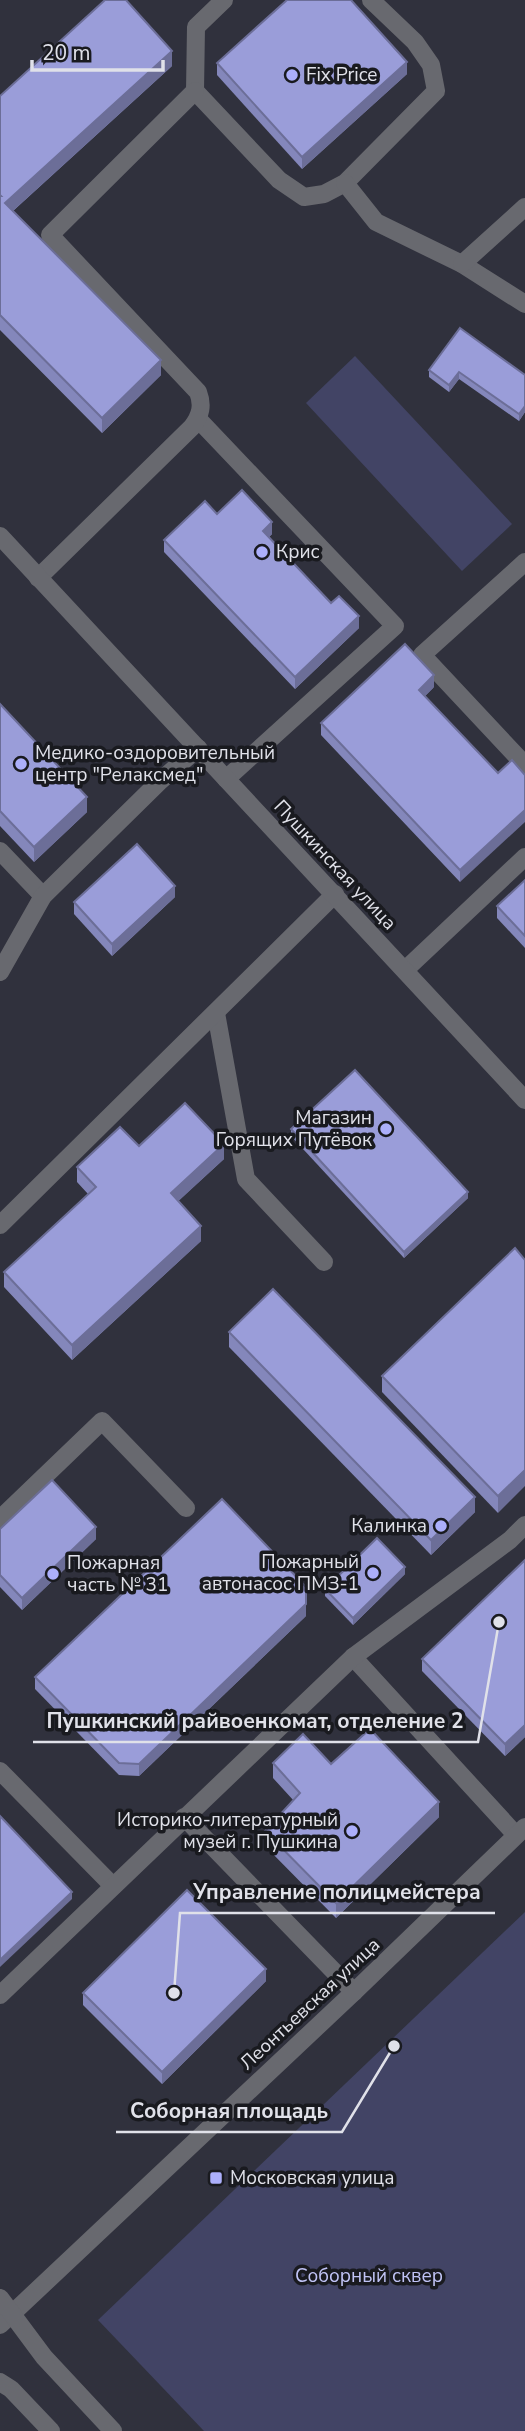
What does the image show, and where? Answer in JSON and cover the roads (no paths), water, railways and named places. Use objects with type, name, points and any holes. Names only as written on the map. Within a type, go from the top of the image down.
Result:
[{"type":"street","points":[[223,0],[196,27],[195,91],[279,180],[304,197],[324,194],[345,183],[436,91],[431,65],[415,42],[370,0]]},
{"type":"street","points":[[38,578],[198,419],[201,401],[198,391],[50,235],[195,91]]},
{"type":"street","points":[[345,183],[376,222],[462,264],[525,304]]},
{"type":"street","points":[[462,264],[525,207]]},
{"type":"street","points":[[198,419],[395,626],[226,779]]},
{"type":"street","name":"Пушкинская улица","points":[[0,536],[525,1100]]},
{"type":"street","points":[[525,562],[422,655],[525,765]]},
{"type":"street","points":[[0,972],[43,896],[159,782],[198,748]]},
{"type":"street","points":[[0,851],[43,896]]},
{"type":"street","points":[[405,970],[525,857]]},
{"type":"street","points":[[1,1222],[335,894]]},
{"type":"street","points":[[216,1013],[246,1179],[324,1262]]},
{"type":"street","points":[[0,1519],[102,1421],[186,1508]]},
{"type":"street","points":[[0,1995],[353,1657],[510,1540],[525,1525]]},
{"type":"street","points":[[353,1657],[520,1831]]},
{"type":"street","points":[[0,1771],[113,1886]]},
{"type":"street","points":[[184,1817],[354,1992]]},
{"type":"street","name":"Леонтьевская улица","points":[[6,2319],[354,1992],[520,1831]]},
{"type":"street","points":[[0,2298],[6,2319],[113,2431]]},
{"type":"street","points":[[0,2382],[11,2389],[51,2431]]},
{"type":"place","name":"Fix Price","points":[[292,75]]},
{"type":"place","name":"Крис","points":[[262,552]]},
{"type":"place","name":"Медико-оздоровительный центр \"Релаксмед\"","points":[[21,764]]},
{"type":"place","name":"Магазин Горящих Путёвок","points":[[386,1129]]},
{"type":"place","name":"Калинка","points":[[441,1526]]},
{"type":"place","name":"Пожарный автонасос ПМЗ-1","points":[[373,1573]]},
{"type":"place","name":"Пожарная часть № 31","points":[[53,1574]]},
{"type":"place","name":"Пушкинский райвоенкомат, отделение 2","points":[[499,1622]]},
{"type":"place","name":"Историко-литературный музей г. Пушкина","points":[[352,1831]]},
{"type":"place","name":"Управление полицмейстера","points":[[174,1993]]},
{"type":"place","name":"Соборная площадь","points":[[394,2046]]},
{"type":"place","name":"Московская улица","points":[[216,2178]]},
{"type":"park label","name":"Соборный сквер","points":[[369,2276]]}]
